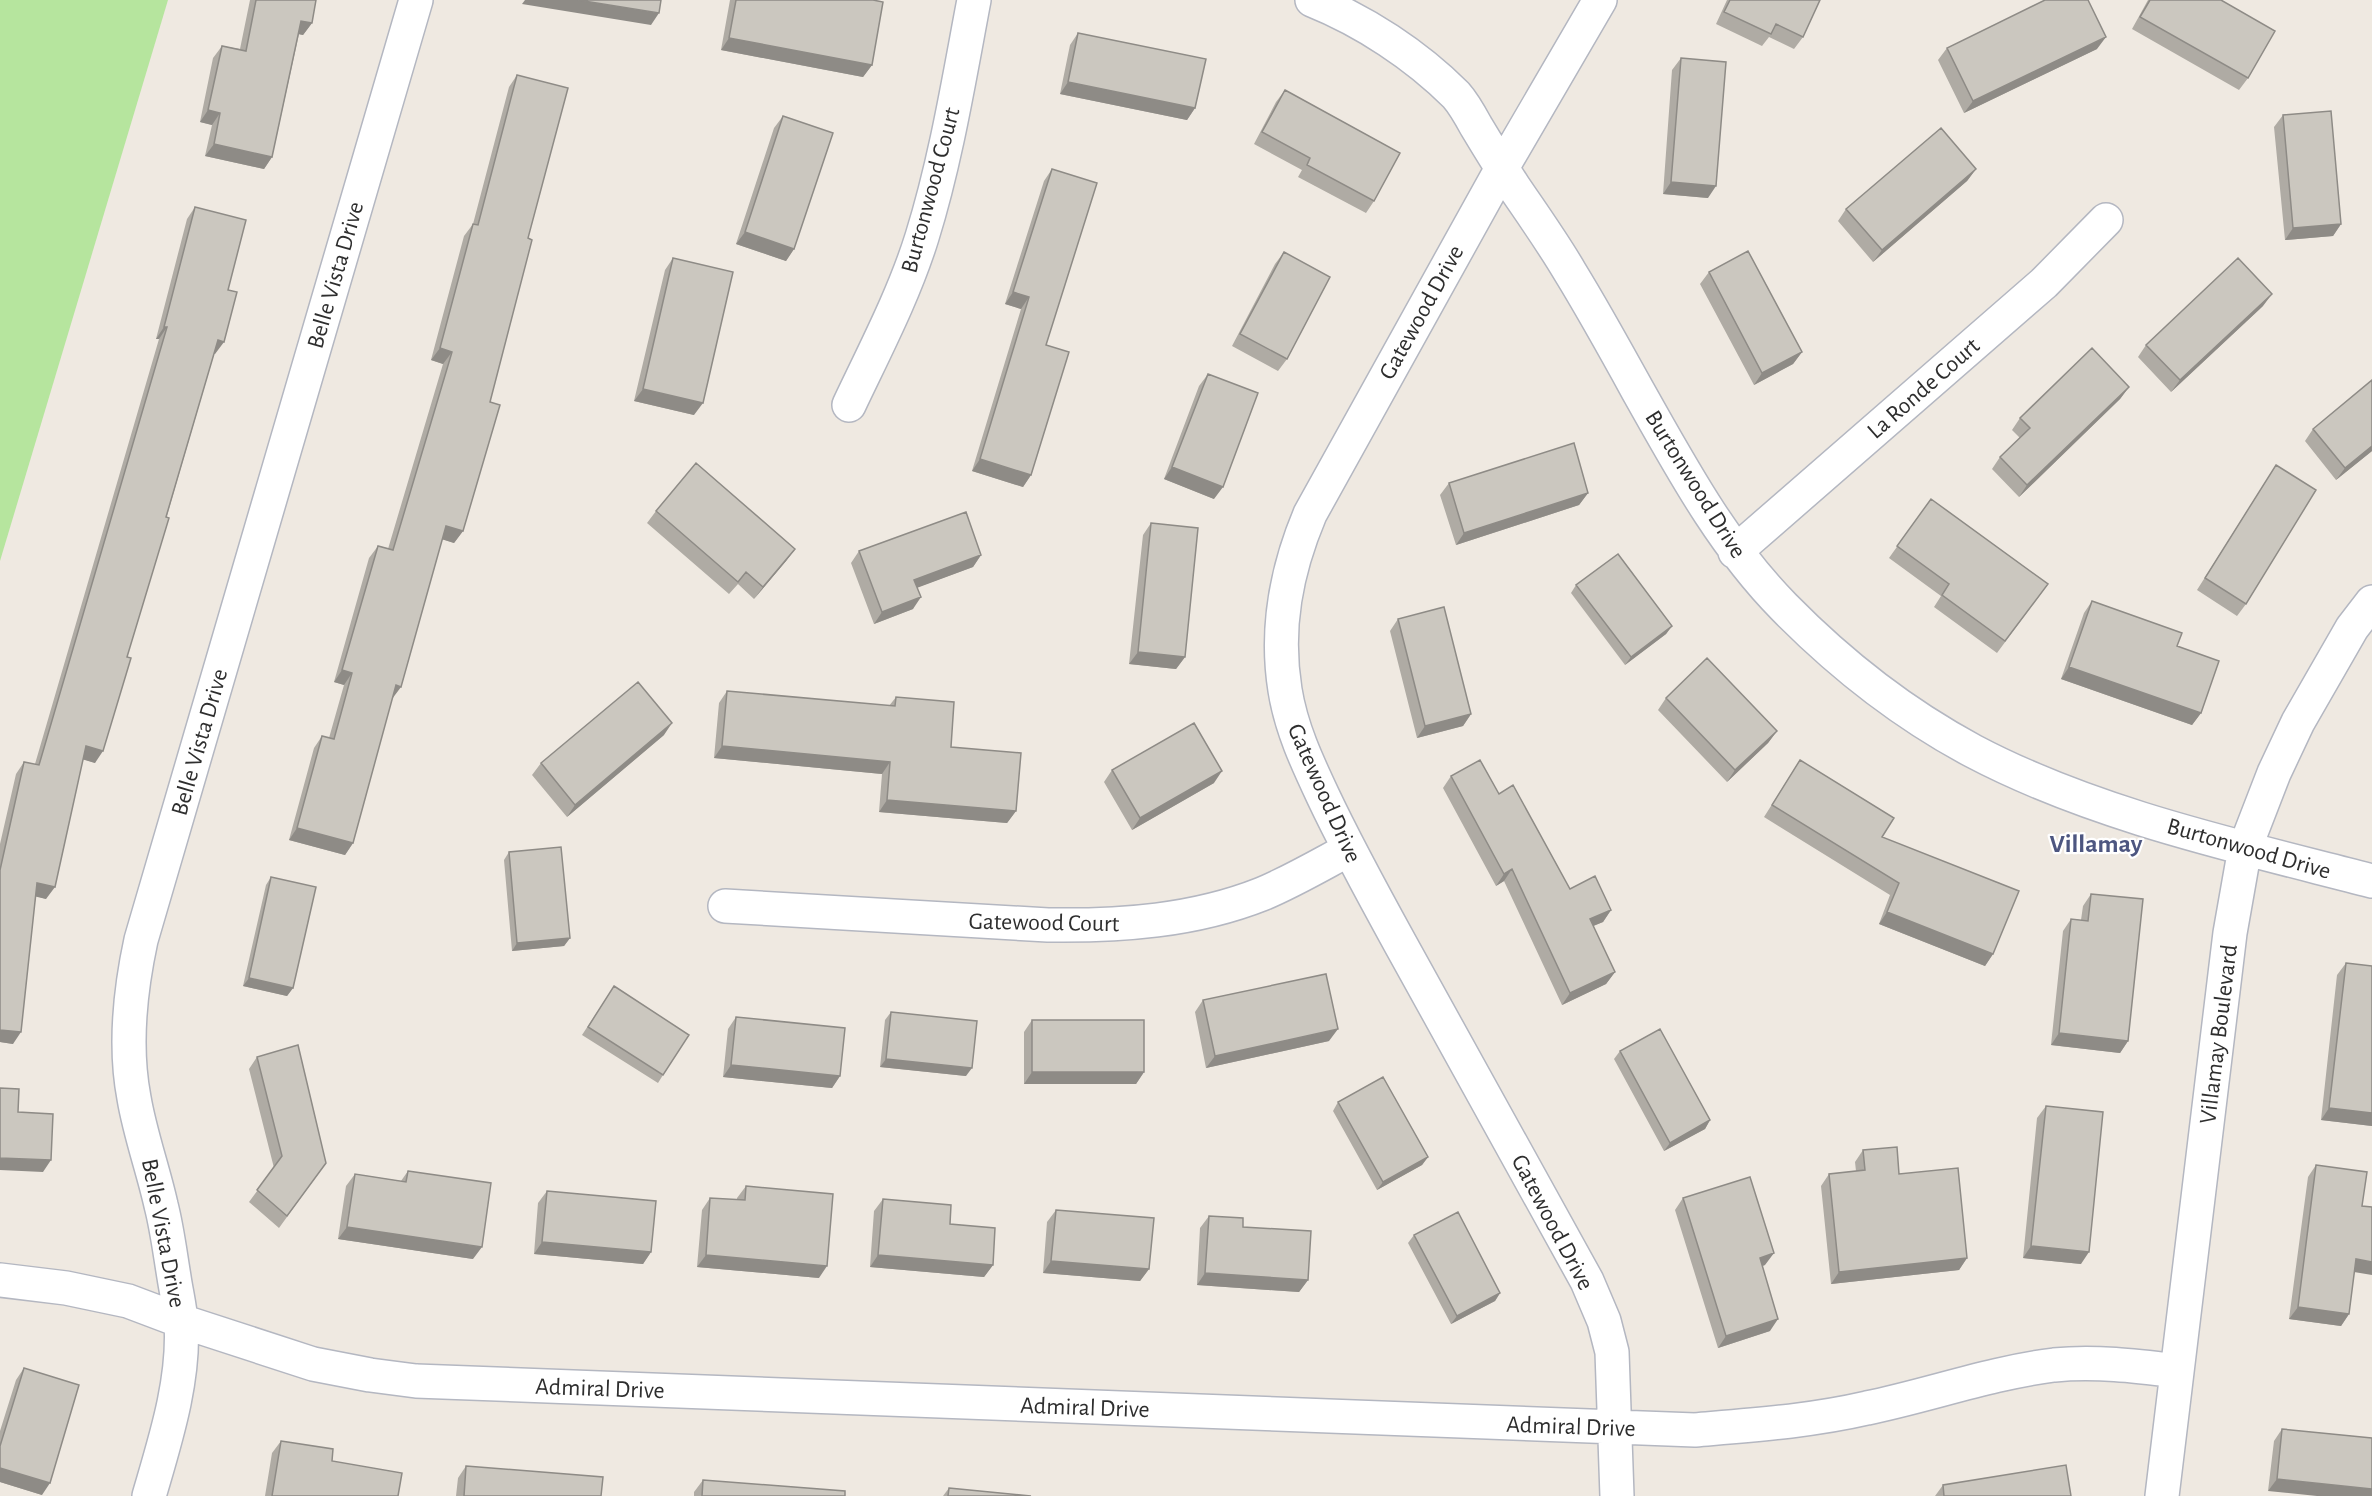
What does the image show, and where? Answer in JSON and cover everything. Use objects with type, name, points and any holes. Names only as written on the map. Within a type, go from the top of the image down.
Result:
[{"type":"street","name":"Belle Vista Drive","points":[[149,1496],[166,1439],[175,1396],[181,1322],[162,1205],[131,1081],[129,1026],[134,974],[144,928],[416,0]]},
{"type":"street","name":"Burtonwood Court","points":[[849,405],[903,291],[922,237],[944,153],[974,0]]},
{"type":"street","name":"Burtonwood Drive","points":[[1312,0],[1356,21],[1427,69],[1459,99],[1570,271],[1700,501],[1736,552],[1782,606],[1835,656],[1906,710],[1972,751],[2048,786],[2114,810],[2245,848],[2372,881]]},
{"type":"street","name":"Gatewood Drive","points":[[1600,0],[1502,168],[1310,514],[1296,547],[1285,592],[1281,645],[1285,690],[1291,717],[1307,761],[1348,850],[1587,1281],[1604,1321],[1612,1352],[1617,1496]]},
{"type":"street","name":"La Ronde Court","points":[[1736,552],[2044,283],[2106,220]]},
{"type":"street","name":"Villamay Boulevard","points":[[2162,1496],[2230,933],[2245,848],[2274,773],[2298,722],[2352,628],[2372,602]]},
{"type":"street","name":"Gatewood Court","points":[[725,906],[1048,925],[1141,923],[1203,912],[1237,903],[1264,893],[1348,850]]},
{"type":"street","name":"Admiral Drive","points":[[0,1280],[66,1288],[128,1301],[181,1322],[313,1364],[416,1381],[1695,1430],[1801,1421],[1868,1408],[1994,1375],[2055,1365],[2103,1363],[2177,1371]]},
{"type":"green space","points":[[0,0],[168,0],[0,561]]},
{"type":"building","points":[[256,0],[316,0],[312,23],[301,21],[272,157],[214,144],[220,113],[208,110],[222,46],[246,51]]},
{"type":"building","points":[[578,0],[661,0],[659,13]]},
{"type":"building","points":[[736,0],[873,0],[883,2],[872,65],[729,38]]},
{"type":"building","points":[[1730,0],[1820,0],[1803,37],[1776,24],[1771,34],[1724,12]]},
{"type":"building","points":[[2045,0],[2088,0],[2106,37],[1973,101],[1947,48]]},
{"type":"building","points":[[2150,0],[2221,0],[2275,31],[2248,78],[2140,17]]},
{"type":"building","points":[[1078,33],[1206,59],[1195,108],[1068,82]]},
{"type":"building","points":[[1681,58],[1726,62],[1716,186],[1671,182]]},
{"type":"building","points":[[517,75],[568,88],[528,238],[532,240],[490,402],[500,405],[463,531],[446,526],[401,687],[396,685],[353,843],[297,828],[322,736],[334,739],[352,673],[342,670],[378,546],[393,550],[452,352],[440,348],[473,224],[478,225]]},
{"type":"building","points":[[1285,90],[1400,153],[1374,201],[1307,165],[1310,158],[1262,132]]},
{"type":"building","points":[[2331,111],[2341,224],[2293,228],[2283,115]]},
{"type":"building","points":[[783,116],[833,133],[794,249],[745,232]]},
{"type":"building","points":[[1941,128],[1976,169],[1882,250],[1846,209]]},
{"type":"building","points":[[1052,169],[1097,183],[1046,345],[1069,352],[1031,475],[980,459],[1029,297],[1013,292]]},
{"type":"building","points":[[195,207],[246,220],[228,290],[237,292],[224,342],[218,340],[166,517],[169,518],[127,657],[131,658],[103,751],[86,746],[55,887],[37,883],[21,1032],[0,1030],[0,870],[24,762],[39,765],[167,327],[164,327]]},
{"type":"building","points":[[1748,251],[1802,352],[1762,373],[1709,272]]},
{"type":"building","points":[[1284,252],[1330,277],[1287,359],[1240,334]]},
{"type":"building","points":[[673,258],[733,272],[703,403],[643,389]]},
{"type":"building","points":[[2238,258],[2272,294],[2180,380],[2146,345]]},
{"type":"building","points":[[2092,348],[2129,387],[2027,485],[2000,457],[2030,428],[2020,418]]},
{"type":"building","points":[[1208,374],[1258,393],[1223,487],[1172,467]]},
{"type":"building","points":[[2372,380],[2372,446],[2345,468],[2313,429]]},
{"type":"building","points":[[1574,443],[1588,493],[1464,533],[1449,483]]},
{"type":"building","points":[[696,463],[795,549],[763,587],[746,572],[738,582],[656,511]]},
{"type":"building","points":[[2276,465],[2316,490],[2246,604],[2205,578]]},
{"type":"building","points":[[1931,499],[2048,584],[2005,641],[1942,595],[1949,584],[1897,546]]},
{"type":"building","points":[[966,512],[981,555],[914,580],[921,597],[882,612],[859,551]]},
{"type":"building","points":[[1151,523],[1198,528],[1185,657],[1138,652]]},
{"type":"building","points":[[1618,554],[1672,626],[1631,657],[1576,585]]},
{"type":"building","points":[[2092,601],[2182,633],[2177,646],[2219,661],[2201,713],[2069,667]]},
{"type":"building","points":[[1444,607],[1471,714],[1425,726],[1398,619]]},
{"type":"building","points":[[1707,658],[1777,731],[1735,770],[1666,698]]},
{"type":"building","points":[[638,682],[672,723],[575,805],[541,763]]},
{"type":"building","points":[[727,691],[895,706],[896,697],[954,702],[951,747],[1021,753],[1016,811],[887,800],[890,762],[722,746]]},
{"type":"building","points":[[1194,723],[1222,771],[1140,818],[1112,770]]},
{"type":"building","points":[[1480,760],[1499,794],[1513,785],[1570,889],[1595,876],[1611,910],[1590,919],[1615,972],[1570,993],[1512,869],[1504,874],[1451,776]]},
{"type":"building","points":[[1800,760],[1894,818],[1882,837],[2019,891],[1993,954],[1887,912],[1899,883],[1772,805]]},
{"type":"building","points":[[561,847],[570,938],[517,943],[509,852]]},
{"type":"building","points":[[271,877],[316,887],[293,988],[249,978]]},
{"type":"building","points":[[2091,894],[2143,899],[2128,1041],[2059,1033],[2071,919],[2088,921]]},
{"type":"building","points":[[2346,963],[2372,966],[2372,1113],[2329,1108]]},
{"type":"building","points":[[1326,974],[1338,1029],[1215,1056],[1203,1000]]},
{"type":"building","points":[[614,986],[689,1035],[663,1075],[588,1027]]},
{"type":"building","points":[[891,1012],[977,1021],[972,1068],[886,1059]]},
{"type":"building","points":[[736,1017],[845,1028],[840,1076],[731,1065]]},
{"type":"building","points":[[1032,1020],[1144,1020],[1144,1072],[1032,1072]]},
{"type":"building","points":[[1660,1029],[1710,1120],[1670,1143],[1620,1051]]},
{"type":"building","points":[[298,1045],[326,1163],[287,1216],[257,1190],[282,1156],[257,1057]]},
{"type":"building","points":[[1383,1077],[1428,1157],[1383,1182],[1338,1102]]},
{"type":"building","points":[[0,1088],[19,1089],[18,1112],[53,1114],[51,1160],[0,1158]]},
{"type":"building","points":[[2046,1106],[2103,1112],[2089,1252],[2031,1246]]},
{"type":"building","points":[[1897,1147],[1899,1174],[1958,1168],[1967,1258],[1839,1272],[1829,1174],[1865,1170],[1863,1150]]},
{"type":"building","points":[[2316,1165],[2367,1172],[2362,1206],[2372,1207],[2372,1262],[2356,1259],[2349,1314],[2298,1307]]},
{"type":"building","points":[[408,1171],[491,1183],[482,1247],[347,1227],[355,1174],[406,1182]]},
{"type":"building","points":[[1750,1177],[1774,1253],[1760,1258],[1778,1319],[1726,1336],[1683,1198]]},
{"type":"building","points":[[746,1186],[833,1194],[827,1266],[706,1255],[710,1198],[745,1200]]},
{"type":"building","points":[[547,1191],[656,1201],[651,1252],[542,1242]]},
{"type":"building","points":[[883,1199],[951,1205],[950,1224],[995,1228],[993,1265],[878,1255]]},
{"type":"building","points":[[1056,1210],[1154,1218],[1149,1269],[1051,1261]]},
{"type":"building","points":[[1458,1212],[1500,1293],[1457,1316],[1414,1235]]},
{"type":"building","points":[[1209,1216],[1243,1218],[1243,1227],[1311,1231],[1308,1280],[1205,1273]]},
{"type":"building","points":[[24,1368],[79,1385],[50,1483],[0,1468],[0,1446]]},
{"type":"building","points":[[2282,1429],[2372,1438],[2372,1489],[2277,1479]]},
{"type":"building","points":[[281,1441],[333,1449],[332,1461],[402,1473],[398,1496],[272,1496]]},
{"type":"building","points":[[2066,1465],[2071,1496],[1944,1496],[1943,1485]]},
{"type":"building","points":[[466,1466],[603,1477],[601,1496],[464,1496]]},
{"type":"building","points":[[703,1480],[845,1491],[845,1496],[702,1496]]},
{"type":"building","points":[[949,1488],[1031,1496],[948,1496]]},
{"type":"district","name":"Villamay","points":[[2096,843]]}]
